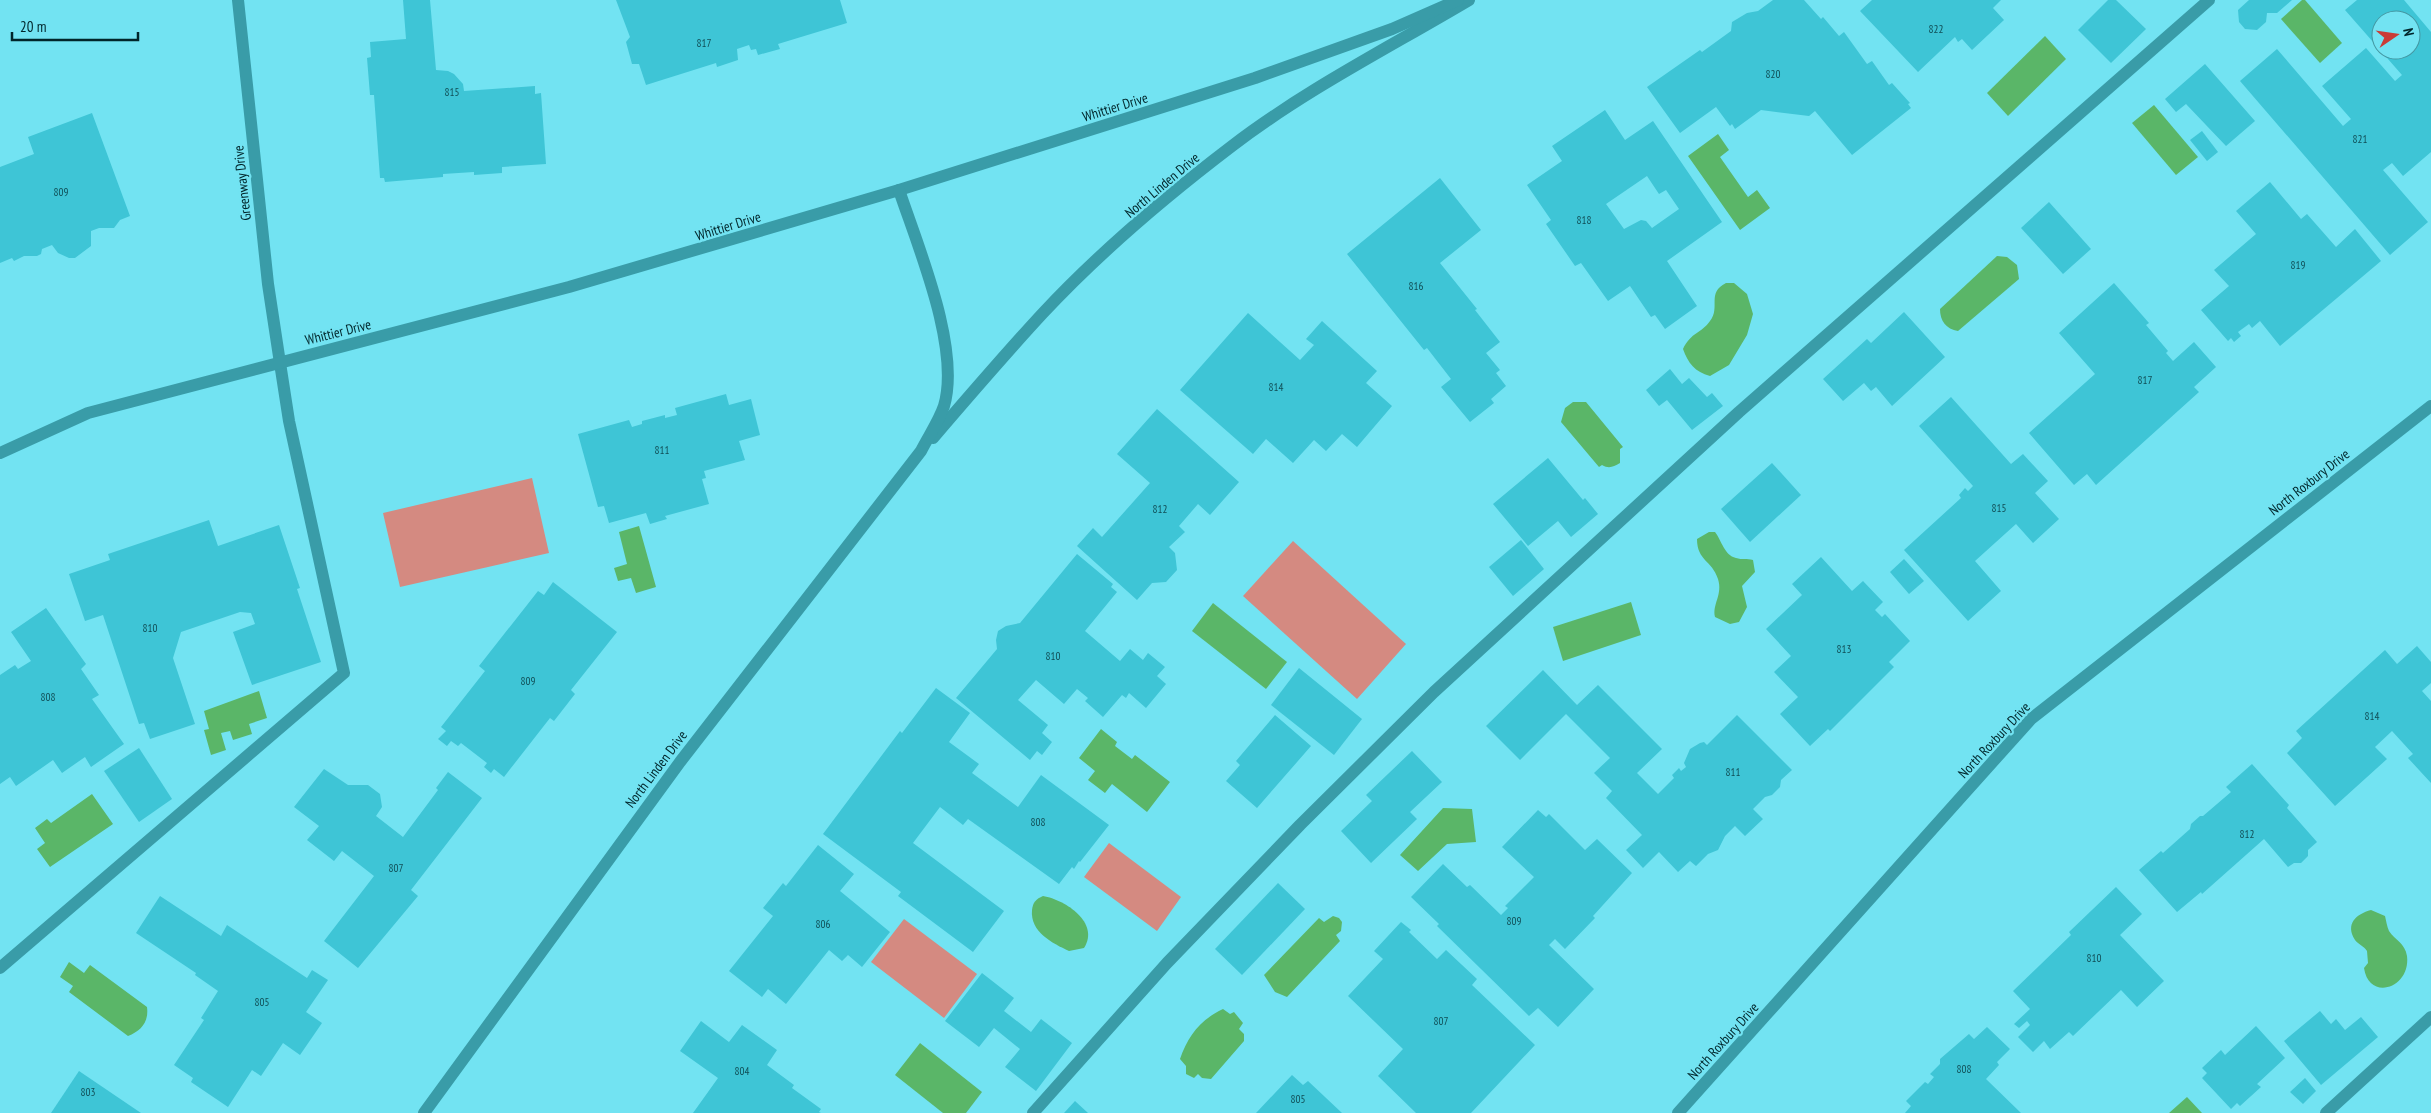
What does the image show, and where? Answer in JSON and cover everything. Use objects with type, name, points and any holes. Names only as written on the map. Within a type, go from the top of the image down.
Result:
[{"type":"street","name":"Greenway Drive","points":[[0,968],[344,674],[290,420],[280,362],[268,284],[238,0]]},
{"type":"street","name":"Whittier Drive","points":[[0,453],[88,413],[569,287],[899,190],[1255,78],[1392,29],[1458,0]]},
{"type":"street","name":"North Linden Drive","points":[[424,1113],[680,762],[921,451],[1043,313],[1099,258],[1161,202],[1233,146],[1316,90],[1469,0]]},
{"type":"street","points":[[1033,1113],[1174,956],[1300,825],[1434,692],[1739,412],[2209,0]]},
{"type":"street","name":"North Linden Drive","points":[[899,190],[937,309],[948,357],[944,406],[921,451]]},
{"type":"street","name":"North Roxbury Drive","points":[[1678,1113],[2031,719],[2431,406]]},
{"type":"street","points":[[2326,1113],[2431,1017]]},
{"type":"shaded area","points":[[2302,0],[2305,0],[2342,43],[2320,63],[2281,19]]},
{"type":"shaded area","points":[[2045,36],[2066,59],[2008,116],[1987,93]]},
{"type":"shaded area","points":[[2154,105],[2198,157],[2176,175],[2132,123]]},
{"type":"shaded area","points":[[1718,134],[1729,150],[1720,157],[1748,197],[1757,190],[1770,208],[1740,230],[1688,156]]},
{"type":"shaded area","points":[[1997,256],[2007,257],[2017,265],[2019,279],[1958,331],[1947,326],[1941,317],[1940,309]]},
{"type":"shaded area","points":[[1726,283],[1734,283],[1747,294],[1753,314],[1747,335],[1729,365],[1710,376],[1700,372],[1693,366],[1687,359],[1683,349],[1689,339],[1710,321],[1713,316],[1717,291]]},
{"type":"shaded area","points":[[1573,402],[1586,402],[1623,447],[1620,449],[1620,463],[1611,467],[1602,465],[1599,467],[1561,422],[1565,408]]},
{"type":"shaded area","points":[[532,478],[549,553],[400,587],[383,513]]},
{"type":"shaded area","points":[[639,526],[656,587],[636,593],[631,578],[618,581],[614,568],[627,564],[619,532]]},
{"type":"shaded area","points":[[1709,532],[1715,532],[1726,551],[1732,556],[1738,559],[1753,560],[1755,572],[1742,586],[1747,607],[1739,622],[1730,624],[1715,617],[1714,612],[1719,590],[1718,579],[1699,552],[1697,539]]},
{"type":"shaded area","points":[[1293,541],[1406,644],[1357,699],[1243,596]]},
{"type":"shaded area","points":[[1631,602],[1641,635],[1563,661],[1553,627]]},
{"type":"shaded area","points":[[1213,603],[1287,662],[1266,689],[1192,631]]},
{"type":"shaded area","points":[[259,691],[267,718],[249,724],[252,734],[233,740],[230,731],[221,733],[226,750],[211,755],[204,730],[209,729],[204,711]]},
{"type":"shaded area","points":[[1101,729],[1117,742],[1115,746],[1132,759],[1135,755],[1170,782],[1147,812],[1112,784],[1105,793],[1088,780],[1095,771],[1079,758]]},
{"type":"shaded area","points":[[92,794],[113,824],[50,867],[37,849],[45,843],[35,828],[47,819],[51,823]]},
{"type":"shaded area","points":[[1443,808],[1472,809],[1476,842],[1447,844],[1418,871],[1400,855]]},
{"type":"shaded area","points":[[1109,843],[1181,897],[1157,931],[1084,877]]},
{"type":"shaded area","points":[[1043,896],[1061,902],[1078,914],[1088,930],[1088,939],[1084,948],[1069,951],[1049,940],[1038,931],[1032,918],[1032,910],[1035,901]]},
{"type":"shaded area","points":[[2371,910],[2385,916],[2389,931],[2402,945],[2407,956],[2407,967],[2403,976],[2389,987],[2381,988],[2373,985],[2367,979],[2364,968],[2368,963],[2367,951],[2355,940],[2352,934],[2352,925],[2357,917]]},
{"type":"shaded area","points":[[1333,916],[1339,918],[1342,922],[1341,931],[1336,935],[1340,941],[1287,997],[1275,992],[1264,975],[1319,918],[1324,922]]},
{"type":"shaded area","points":[[904,919],[977,974],[944,1018],[871,962]]},
{"type":"shaded area","points":[[69,962],[84,973],[90,965],[147,1007],[147,1017],[140,1029],[128,1036],[69,992],[73,986],[60,977]]},
{"type":"shaded area","points":[[1223,1009],[1230,1014],[1234,1012],[1243,1023],[1239,1029],[1244,1034],[1244,1041],[1211,1079],[1202,1078],[1198,1074],[1194,1078],[1186,1074],[1186,1066],[1180,1059],[1183,1051],[1191,1036],[1201,1024]]},
{"type":"shaded area","points":[[920,1043],[982,1092],[966,1113],[943,1113],[895,1075]]},
{"type":"shaded area","points":[[2187,1097],[2202,1113],[2169,1113]]},
{"type":"building","points":[[403,0],[430,0],[436,70],[448,71],[454,74],[463,84],[464,91],[535,86],[535,94],[541,93],[546,164],[502,167],[502,173],[474,175],[474,172],[443,174],[443,177],[385,182],[384,178],[380,178],[374,95],[370,95],[367,58],[371,57],[370,42],[406,39]]},
{"type":"building","points":[[616,0],[840,0],[847,23],[778,44],[780,49],[758,55],[756,49],[751,50],[749,45],[737,49],[738,60],[717,67],[716,63],[646,85],[639,64],[632,64],[626,42],[630,37]]},
{"type":"building","points":[[1773,0],[1804,0],[1821,19],[1823,17],[1839,36],[1844,32],[1867,64],[1872,61],[1889,85],[1892,83],[1910,103],[1908,104],[1911,108],[1852,155],[1815,111],[1809,116],[1761,110],[1735,129],[1732,124],[1730,126],[1716,107],[1680,133],[1647,87],[1731,31],[1732,22],[1747,13],[1758,11]]},
{"type":"building","points":[[1872,0],[2001,0],[1993,8],[2004,20],[1972,50],[1962,39],[1958,42],[1955,37],[1918,72],[1860,11]]},
{"type":"building","points":[[2108,0],[2116,0],[2146,29],[2111,63],[2078,30]]},
{"type":"building","points":[[2249,0],[2292,0],[2277,13],[2267,13],[2266,22],[2257,30],[2245,29],[2239,22],[2238,10]]},
{"type":"building","points":[[2357,0],[2404,0],[2412,10],[2371,10],[2371,40],[2345,10]]},
{"type":"building","points":[[2421,20],[2431,32],[2431,152],[2403,176],[2392,163],[2383,170],[2428,222],[2390,255],[2240,81],[2277,49],[2343,126],[2351,119],[2322,86],[2366,48],[2371,54],[2371,60],[2377,60],[2395,81],[2402,75],[2389,60],[2421,60]]},
{"type":"building","points":[[2205,64],[2255,121],[2226,146],[2186,104],[2176,112],[2165,99]]},
{"type":"building","points":[[1605,110],[1625,140],[1653,121],[1722,222],[1667,261],[1697,306],[1665,329],[1655,315],[1651,317],[1630,286],[1608,301],[1581,263],[1575,266],[1546,224],[1551,220],[1527,185],[1562,161],[1552,146]],"holes":[[[1647,176],[1659,194],[1666,190],[1679,209],[1652,228],[1646,221],[1641,220],[1624,229],[1606,204]]]},
{"type":"building","points":[[92,113],[130,216],[120,220],[114,228],[99,228],[91,231],[91,246],[75,258],[69,258],[58,253],[52,245],[42,249],[41,254],[37,256],[24,256],[14,261],[12,258],[0,263],[0,167],[34,154],[28,137]]},
{"type":"building","points":[[2202,131],[2218,152],[2207,161],[2190,140]]},
{"type":"building","points":[[1440,178],[1481,230],[1440,263],[1477,309],[1475,310],[1500,342],[1486,353],[1500,370],[1496,373],[1506,386],[1491,399],[1494,403],[1470,422],[1441,387],[1451,379],[1427,348],[1424,350],[1347,254]]},
{"type":"building","points":[[2270,182],[2301,219],[2307,214],[2336,247],[2355,229],[2381,261],[2280,346],[2260,321],[2252,328],[2249,324],[2238,332],[2241,336],[2234,342],[2231,338],[2228,341],[2201,310],[2229,286],[2214,270],[2256,234],[2236,211]]},
{"type":"building","points":[[2049,202],[2091,249],[2063,274],[2021,228]]},
{"type":"building","points":[[2114,283],[2149,323],[2146,325],[2168,351],[2166,353],[2173,361],[2194,342],[2216,367],[2194,387],[2199,392],[2096,485],[2087,474],[2074,485],[2029,433],[2095,374],[2059,333]]},
{"type":"building","points":[[1904,312],[1945,357],[1892,406],[1876,387],[1871,391],[1864,383],[1843,401],[1823,379],[1867,339],[1871,343]]},
{"type":"building","points":[[1248,313],[1300,360],[1314,345],[1306,339],[1322,321],[1377,371],[1366,383],[1392,406],[1357,447],[1342,434],[1326,451],[1314,440],[1293,463],[1266,439],[1253,454],[1180,390]]},
{"type":"building","points":[[1670,369],[1682,384],[1689,378],[1707,397],[1712,393],[1723,406],[1692,430],[1667,400],[1659,406],[1646,390]]},
{"type":"building","points":[[726,394],[729,405],[751,399],[760,435],[739,441],[745,460],[704,471],[706,478],[702,479],[709,504],[665,516],[667,519],[650,524],[646,513],[609,523],[604,506],[598,507],[578,434],[629,420],[632,427],[642,424],[642,421],[665,415],[665,418],[677,415],[675,408]]},
{"type":"building","points":[[1951,397],[2011,464],[2023,454],[2048,481],[2035,493],[2059,519],[2033,543],[2016,524],[1975,561],[2001,591],[1968,621],[1904,550],[1961,498],[1959,495],[1965,488],[1968,491],[1973,486],[1919,426]]},
{"type":"building","points":[[1157,409],[1239,482],[1210,515],[1198,504],[1179,526],[1185,532],[1169,547],[1175,553],[1177,570],[1166,582],[1152,583],[1137,600],[1077,546],[1093,528],[1102,537],[1150,483],[1117,454]]},
{"type":"building","points":[[1548,458],[1583,500],[1585,498],[1598,514],[1571,537],[1558,521],[1528,546],[1493,504]]},
{"type":"building","points":[[1772,463],[1801,495],[1750,542],[1721,509]]},
{"type":"building","points":[[209,520],[218,546],[279,525],[300,588],[297,589],[321,662],[252,685],[233,632],[255,624],[251,613],[240,612],[181,632],[173,658],[195,724],[150,739],[144,723],[139,724],[103,615],[85,621],[69,574],[110,560],[108,554]]},
{"type":"building","points":[[1521,540],[1544,569],[1513,596],[1489,567]]},
{"type":"building","points":[[1077,554],[1113,584],[1111,587],[1117,592],[1085,631],[1120,661],[1130,649],[1143,660],[1148,653],[1165,667],[1157,676],[1166,684],[1146,708],[1129,693],[1126,698],[1122,695],[1103,717],[1085,701],[1088,698],[1077,689],[1064,704],[1036,680],[1018,700],[1048,725],[1042,733],[1052,742],[1042,755],[1037,751],[1030,760],[956,698],[997,649],[998,631],[1006,626],[1020,623]]},
{"type":"building","points":[[1821,557],[1852,591],[1863,581],[1883,602],[1875,610],[1882,617],[1885,614],[1910,641],[1889,662],[1894,667],[1830,731],[1828,729],[1810,746],[1780,714],[1798,697],[1774,672],[1791,656],[1766,629],[1802,595],[1792,584]]},
{"type":"building","points":[[1904,559],[1924,581],[1909,594],[1890,572]]},
{"type":"building","points":[[553,582],[617,632],[571,690],[575,694],[554,721],[550,718],[504,777],[494,769],[491,773],[484,767],[487,763],[461,743],[458,746],[451,741],[447,746],[438,739],[446,731],[441,727],[485,671],[479,666],[538,591],[544,595]]},
{"type":"building","points":[[46,608],[86,664],[81,669],[99,695],[92,699],[124,744],[91,767],[85,757],[62,773],[53,760],[16,786],[10,777],[0,784],[0,675],[15,665],[18,669],[31,661],[11,632]]},
{"type":"building","points":[[2417,646],[2431,662],[2431,683],[2422,691],[2431,701],[2431,783],[2408,758],[2413,754],[2392,731],[2375,747],[2387,759],[2335,806],[2287,753],[2302,738],[2296,731],[2385,650],[2397,664]]},
{"type":"building","points":[[1299,668],[1362,719],[1334,755],[1271,705]]},
{"type":"building","points":[[1543,670],[1577,705],[1598,685],[1662,749],[1637,773],[1658,794],[1674,778],[1672,775],[1679,768],[1681,771],[1686,767],[1684,763],[1690,749],[1704,742],[1707,745],[1737,715],[1792,770],[1781,780],[1780,787],[1772,795],[1765,797],[1753,809],[1763,819],[1745,836],[1735,826],[1725,836],[1718,850],[1708,854],[1696,866],[1690,861],[1678,872],[1659,852],[1643,868],[1626,850],[1642,835],[1606,798],[1612,791],[1594,773],[1610,758],[1566,714],[1520,760],[1486,726]]},
{"type":"building","points":[[936,688],[970,713],[949,742],[979,764],[972,773],[1018,807],[1041,775],[1109,825],[1080,862],[1074,869],[1072,867],[1059,884],[968,819],[963,825],[940,807],[913,843],[1004,911],[973,952],[898,896],[901,892],[823,834],[900,731],[902,733]]},
{"type":"building","points":[[1275,715],[1311,746],[1257,808],[1226,781],[1240,765],[1236,761]]},
{"type":"building","points":[[139,748],[172,799],[139,822],[104,771]]},
{"type":"building","points":[[1412,751],[1442,782],[1410,812],[1417,819],[1371,863],[1341,831],[1372,801],[1366,795]]},
{"type":"building","points":[[2252,764],[2289,805],[2287,808],[2317,842],[2308,850],[2308,856],[2301,863],[2294,863],[2288,867],[2264,839],[2202,894],[2201,892],[2177,912],[2139,870],[2161,851],[2163,853],[2190,829],[2191,824],[2231,792],[2226,787]]},
{"type":"building","points":[[324,769],[348,785],[368,785],[380,794],[382,807],[376,816],[403,837],[438,790],[436,788],[448,772],[482,798],[411,890],[418,896],[358,968],[324,941],[374,876],[342,851],[334,861],[307,840],[319,826],[294,807]]},
{"type":"building","points":[[1538,810],[1546,817],[1549,814],[1585,850],[1597,839],[1632,873],[1593,916],[1595,918],[1565,949],[1555,939],[1549,945],[1594,989],[1558,1027],[1538,1008],[1529,1016],[1437,926],[1439,924],[1411,897],[1443,864],[1467,887],[1470,885],[1501,915],[1508,908],[1505,906],[1534,877],[1502,847]]},
{"type":"building","points":[[818,845],[854,874],[840,891],[890,932],[862,967],[848,955],[842,961],[829,950],[786,1004],[768,989],[762,997],[729,971],[773,916],[763,908],[783,883],[786,886]]},
{"type":"building","points":[[1278,883],[1305,909],[1242,975],[1215,949]]},
{"type":"building","points":[[2116,887],[2142,914],[2120,935],[2164,981],[2137,1007],[2121,990],[2073,1036],[2069,1032],[2050,1049],[2044,1041],[2033,1052],[2018,1037],[2030,1025],[2027,1021],[2019,1028],[2014,1024],[2030,1009],[2013,991],[2071,935],[2069,932]]},
{"type":"building","points":[[160,896],[221,936],[227,925],[307,978],[312,970],[328,980],[306,1012],[322,1023],[300,1055],[283,1043],[261,1076],[252,1070],[228,1107],[191,1082],[193,1078],[174,1065],[204,1020],[201,1018],[218,991],[195,975],[196,973],[136,933]]},
{"type":"building","points":[[1401,922],[1411,930],[1409,932],[1437,959],[1446,950],[1477,979],[1472,985],[1535,1045],[1471,1113],[1416,1113],[1378,1076],[1403,1049],[1348,996],[1383,959],[1374,951]]},
{"type":"building","points":[[982,973],[1014,998],[1004,1011],[1031,1032],[1041,1019],[1072,1043],[1036,1091],[1005,1067],[1020,1049],[994,1028],[979,1047],[945,1021]]},
{"type":"building","points":[[2320,1011],[2331,1024],[2336,1019],[2345,1030],[2361,1017],[2378,1037],[2321,1085],[2284,1041]]},
{"type":"building","points":[[701,1021],[729,1042],[742,1025],[777,1050],[767,1065],[794,1085],[792,1088],[821,1109],[819,1112],[821,1113],[693,1113],[718,1078],[680,1051]]},
{"type":"building","points":[[2256,1026],[2285,1058],[2257,1084],[2261,1087],[2240,1106],[2237,1103],[2231,1109],[2202,1078],[2207,1073],[2202,1068],[2221,1050],[2225,1055]]},
{"type":"building","points":[[1987,1027],[2010,1049],[1997,1062],[1999,1065],[1986,1079],[2021,1113],[1905,1113],[1911,1106],[1906,1101],[1925,1082],[1928,1084],[1934,1077],[1930,1074],[1940,1064],[1940,1059],[1969,1034],[1974,1039]]},
{"type":"building","points":[[79,1071],[141,1113],[51,1113]]},
{"type":"building","points":[[1292,1075],[1303,1085],[1308,1081],[1342,1113],[1256,1113]]},
{"type":"building","points":[[2305,1078],[2316,1091],[2303,1104],[2290,1092]]},
{"type":"building","points":[[1075,1101],[1088,1113],[1064,1113]]}]
